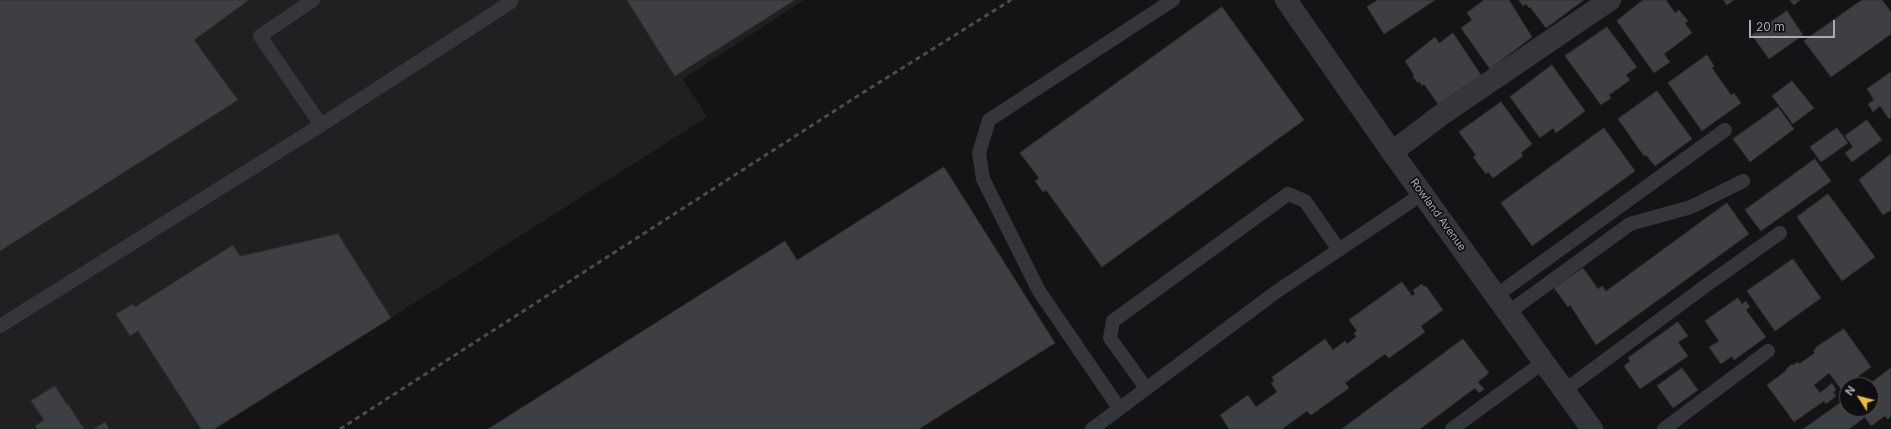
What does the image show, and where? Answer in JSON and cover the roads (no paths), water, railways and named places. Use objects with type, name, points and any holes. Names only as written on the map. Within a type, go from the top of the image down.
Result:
[{"type":"street","name":"Rowland Avenue","points":[[1286,0],[1392,152],[1592,429]]},
{"type":"street","points":[[1392,152],[1441,116],[1610,0]]},
{"type":"lane","points":[[313,0],[260,36],[321,126]]},
{"type":"lane","points":[[1119,408],[1040,291],[983,179],[979,153],[989,120],[1173,0]]},
{"type":"lane","points":[[0,326],[321,126],[511,2]]},
{"type":"lane","points":[[1503,304],[1725,130]]},
{"type":"lane","points":[[1503,304],[1630,224],[1691,207],[1743,181]]},
{"type":"lane","points":[[1146,388],[1110,338],[1113,322],[1288,194],[1306,200],[1338,250]]},
{"type":"lane","points":[[1092,429],[1276,292],[1422,194]]},
{"type":"lane","points":[[1565,390],[1708,284],[1780,233]]},
{"type":"lane","points":[[1664,429],[1768,351]]},
{"type":"lane","points":[[1452,429],[1544,361]]},
{"type":"railway","points":[[340,429],[856,97],[1011,0]]}]
